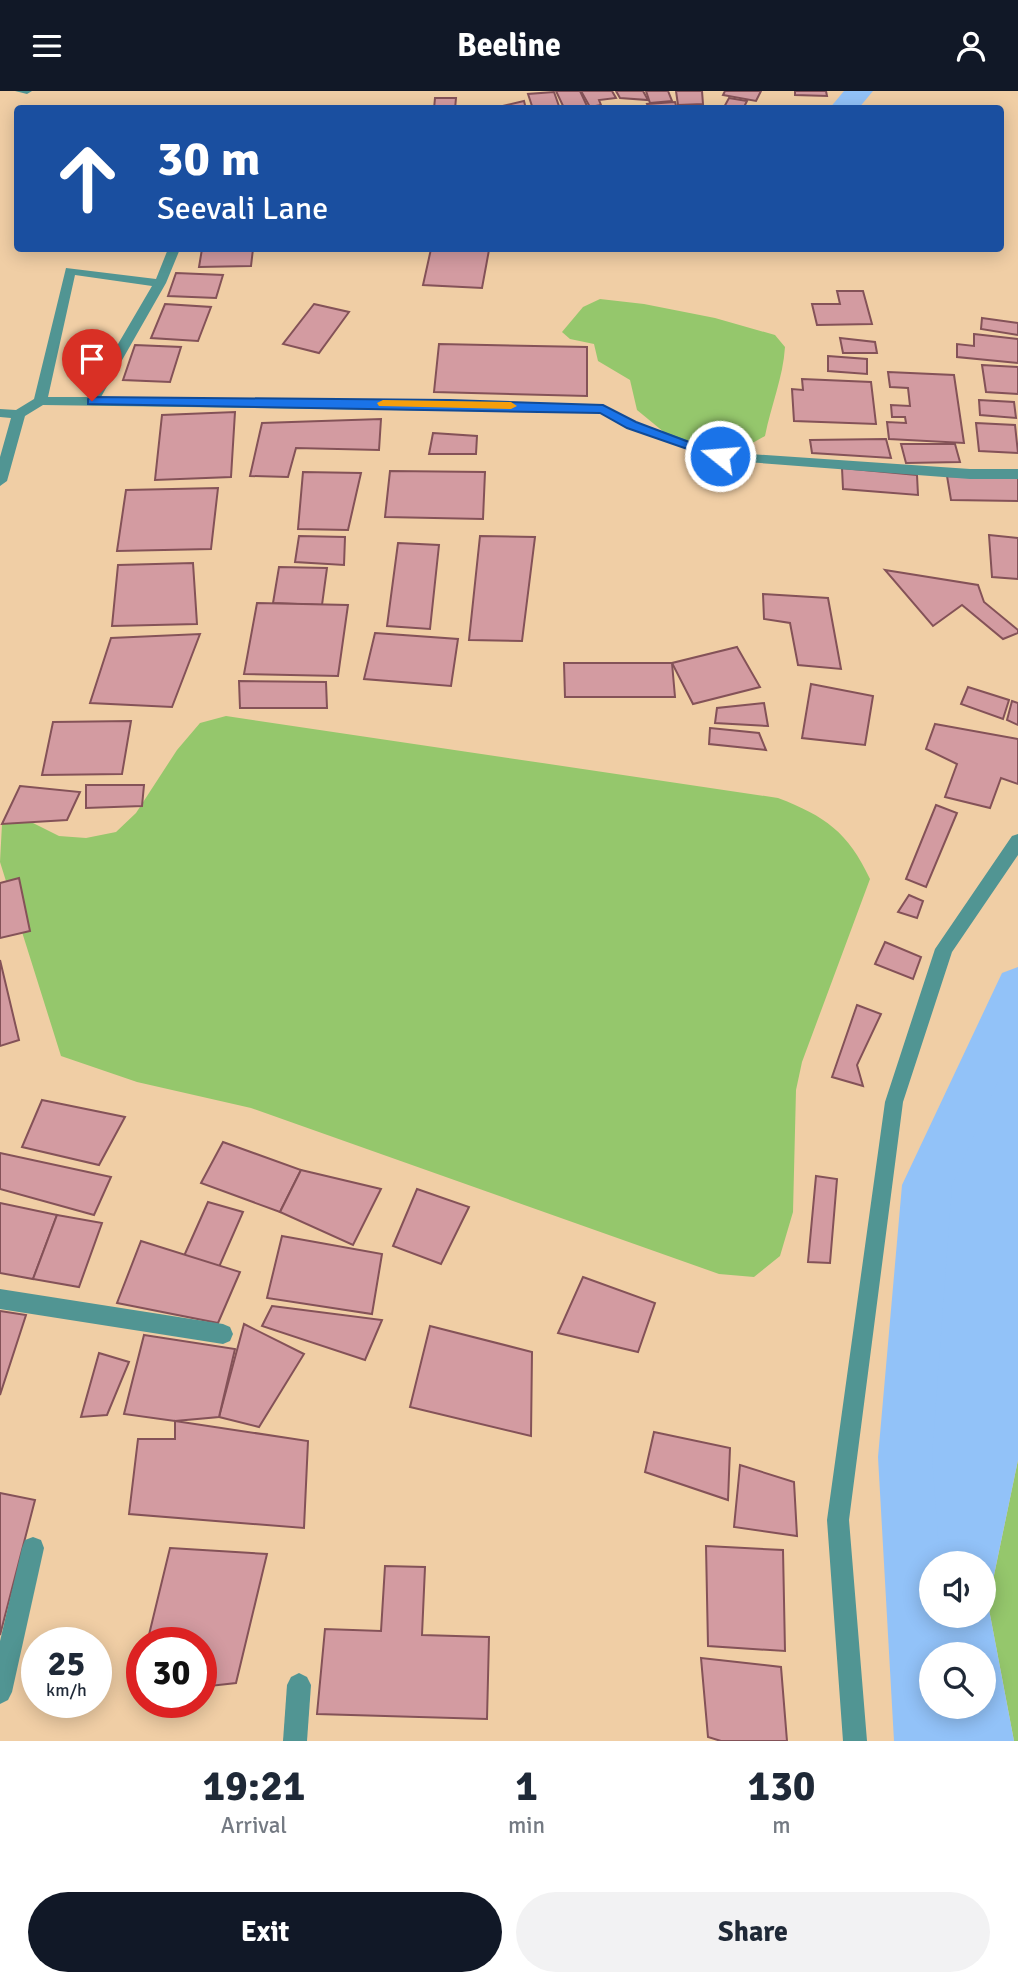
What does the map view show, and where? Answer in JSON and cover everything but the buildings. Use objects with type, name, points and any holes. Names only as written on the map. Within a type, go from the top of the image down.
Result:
[{"type":"street","points":[[20,91],[27,91]]},
{"type":"street","points":[[92,401],[160,283],[173,252]]},
{"type":"street","points":[[40,401],[70,271],[160,283]]},
{"type":"street","points":[[0,413],[19,414],[40,401],[574,407],[603,409],[631,425],[720,456],[970,474],[1018,474]]},
{"type":"street","points":[[0,481],[19,414]]},
{"type":"street","points":[[855,1741],[838,1520],[894,1102],[944,949],[1018,841]]},
{"type":"street","points":[[0,1299],[222,1334]]},
{"type":"street","points":[[0,1692],[33,1548]]},
{"type":"street","points":[[295,1741],[299,1685]]},
{"type":"green space","points":[[600,299],[644,304],[715,318],[775,335],[785,347],[782,370],[765,436],[733,454],[676,442],[637,410],[630,380],[598,361],[594,344],[570,339],[562,332],[583,307]]},
{"type":"green space","points":[[226,716],[778,798],[822,819],[844,837],[870,879],[802,1062],[796,1090],[793,1212],[780,1256],[754,1277],[719,1274],[251,1108],[137,1082],[61,1056],[0,862],[2,824],[25,819],[59,836],[86,838],[116,832],[136,813],[177,750],[200,723]]},
{"type":"green space","points":[[1018,1460],[1018,1741],[1014,1741],[993,1628],[996,1628],[996,1566]]},
{"type":"water","points":[[1018,986],[1018,1460],[996,1566],[996,1551],[919,1551],[919,1628],[993,1628],[995,1642],[919,1642],[919,1666],[905,1457],[927,1185]]},
{"type":"water","points":[[996,1646],[1014,1741],[924,1741],[923,1719],[996,1719]]},
{"type":"waterway","points":[[846,105],[859,91]]},
{"type":"waterway","points":[[924,1741],[905,1457],[927,1185],[1018,986]]},
{"type":"slow traffic","points":[[383,403],[511,406]]},
{"type":"route","points":[[92,401],[449,404],[603,409],[631,425],[720,456]]}]
